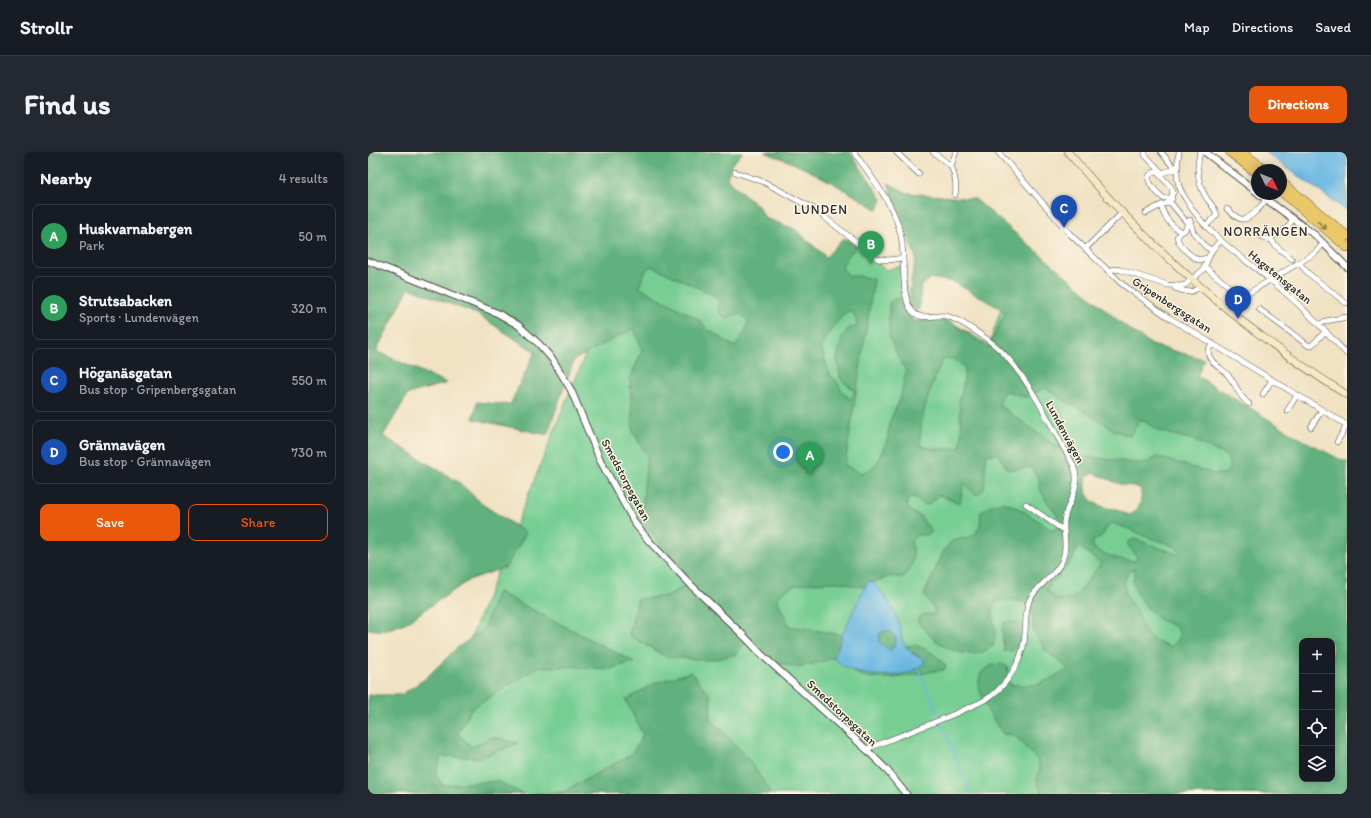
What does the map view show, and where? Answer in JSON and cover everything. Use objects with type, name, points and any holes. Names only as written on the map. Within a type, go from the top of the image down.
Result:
[{"type":"highway","points":[[1230,152],[1251,168]]},
{"type":"highway","points":[[1242,152],[1258,164]]},
{"type":"highway","points":[[1287,187],[1347,236]]},
{"type":"highway","points":[[1287,196],[1347,247]]},
{"type":"main road","points":[[1068,152],[1122,212],[1199,287],[1279,350],[1347,395]]},
{"type":"street","name":"Lundenvägen","points":[[854,152],[883,194],[899,228],[902,239],[908,303],[914,313],[923,318],[938,316],[954,319],[997,347],[1010,360],[1039,403],[1072,463],[1075,472],[1075,489],[1065,514],[1065,547],[1061,562],[1055,572],[1037,590],[1029,602],[1025,619],[1025,635],[1022,654],[1013,671],[1002,686],[985,700],[940,720],[866,749]]},
{"type":"street","points":[[896,152],[918,174]]},
{"type":"street","points":[[933,152],[946,164],[951,166],[954,171],[955,196]]},
{"type":"street","points":[[951,166],[956,152]]},
{"type":"street","name":"Gripenbergsgatan","points":[[998,152],[1067,231],[1122,284],[1147,303],[1347,425]]},
{"type":"street","points":[[1145,152],[1145,156],[1162,173],[1176,168],[1161,152]]},
{"type":"street","name":"Hagstensgatan","points":[[1179,152],[1176,168],[1178,182],[1183,194],[1194,212],[1221,240],[1250,265],[1272,280],[1303,307],[1347,354]]},
{"type":"street","points":[[1200,152],[1198,169],[1200,183],[1202,190],[1213,206],[1217,215],[1206,226]]},
{"type":"street","points":[[1205,152],[1251,188]]},
{"type":"street","points":[[735,172],[764,182],[814,209],[878,259],[889,260],[903,258]]},
{"type":"street","points":[[1171,200],[1173,190],[1157,172],[1151,173],[1148,176],[1149,182],[1158,194],[1171,200],[1189,222],[1193,232],[1211,253]]},
{"type":"street","points":[[1146,213],[1183,194]]},
{"type":"street","points":[[1227,210],[1240,219],[1243,219],[1260,208],[1265,200]]},
{"type":"street","points":[[1267,200],[1315,234],[1347,267]]},
{"type":"street","points":[[1161,205],[1162,210],[1168,220],[1181,232]]},
{"type":"street","points":[[1085,249],[1122,212]]},
{"type":"street","points":[[1194,212],[1184,230],[1177,237],[1187,251],[1198,260],[1208,258],[1221,240]]},
{"type":"street","points":[[1253,230],[1268,240],[1287,228],[1293,219]]},
{"type":"street","points":[[1270,238],[1276,246],[1292,259]]},
{"type":"street","points":[[1205,267],[1242,297],[1315,253],[1324,243]]},
{"type":"street","points":[[1168,285],[1185,285],[1204,270],[1211,253]]},
{"type":"street","name":"Smedstorpsgatan","points":[[368,261],[497,313],[518,325],[539,344],[554,360],[571,390],[601,462],[636,525],[692,586],[762,656],[866,749],[885,768],[906,794]]},
{"type":"street","points":[[1299,263],[1309,274],[1346,303]]},
{"type":"street","points":[[1108,271],[1114,269],[1121,270],[1190,292],[1199,287]]},
{"type":"street","points":[[1259,309],[1309,346],[1326,331]]},
{"type":"street","points":[[1320,324],[1326,321],[1347,317]]},
{"type":"street","name":"Gripenbergsgatan","points":[[1212,343],[1208,352],[1210,358],[1227,374],[1240,396],[1249,404]]},
{"type":"street","points":[[1263,394],[1272,380]]},
{"type":"street","points":[[1287,411],[1297,395]]},
{"type":"street","points":[[1311,427],[1322,410]]},
{"type":"street","points":[[1337,442],[1347,425]]},
{"type":"street","points":[[1026,504],[1064,530]]},
{"type":"green space","points":[[368,152],[743,152],[731,165],[727,179],[758,206],[765,218],[795,229],[826,257],[844,238],[856,247],[846,259],[842,268],[849,276],[874,279],[845,464],[846,466],[861,473],[869,470],[877,463],[884,450],[888,437],[889,423],[900,399],[906,372],[889,338],[889,303],[897,299],[901,300],[910,319],[915,323],[933,320],[951,322],[988,348],[1006,312],[954,282],[930,278],[921,287],[919,310],[914,310],[910,299],[910,287],[916,258],[888,183],[908,193],[975,199],[1126,327],[1152,345],[1204,359],[1197,376],[1301,439],[1343,461],[1347,461],[1347,794],[1042,794],[1037,781],[1040,769],[1037,759],[1014,735],[1003,734],[983,700],[979,681],[981,673],[987,668],[997,664],[1007,666],[1008,672],[1006,677],[1011,685],[1037,685],[1068,670],[1046,651],[1033,629],[1033,615],[1031,607],[1021,602],[1012,600],[1003,600],[993,604],[992,609],[995,640],[993,646],[976,654],[963,653],[944,646],[928,633],[918,621],[919,616],[935,613],[933,607],[924,595],[944,550],[951,542],[969,538],[975,534],[980,526],[981,512],[983,510],[995,504],[1004,503],[1023,511],[1053,531],[1062,522],[1046,500],[1040,489],[1039,478],[1031,467],[1008,470],[998,454],[986,455],[984,489],[977,495],[964,484],[960,503],[939,495],[930,504],[925,505],[915,497],[910,499],[907,502],[909,510],[920,516],[932,532],[929,535],[918,535],[911,542],[913,546],[913,561],[909,571],[903,577],[887,577],[876,581],[869,581],[865,586],[855,586],[838,582],[817,583],[800,584],[786,590],[777,599],[789,626],[842,635],[834,658],[796,667],[776,662],[752,640],[744,644],[737,654],[722,658],[704,660],[666,657],[629,635],[638,599],[668,596],[693,581],[641,521],[647,456],[633,432],[630,379],[642,350],[634,328],[574,360],[547,435],[473,419],[477,402],[510,405],[535,352],[477,314],[409,288],[376,351],[447,383],[408,394],[383,436],[460,483],[482,504],[526,533],[506,567],[469,580],[407,622],[385,631],[368,629]],"holes":[[[651,266],[714,295],[718,300],[719,313],[727,319],[738,314],[743,316],[748,321],[745,332],[735,347],[707,329],[698,319],[639,287],[646,270]],[[848,311],[852,311],[857,322],[856,327],[848,329],[842,337],[837,358],[842,381],[852,388],[854,392],[850,399],[843,393],[836,380],[830,375],[822,350],[824,340],[835,324]],[[946,358],[954,359],[963,366],[965,370],[962,393],[959,398],[962,436],[960,447],[951,449],[928,448],[920,445],[920,434],[924,412],[942,361]],[[1046,388],[1115,431],[1131,436],[1141,419],[1159,431],[1190,439],[1225,455],[1229,461],[1229,469],[1224,474],[1215,474],[1157,457],[1148,462],[1137,463],[1082,456],[1057,447],[999,405],[1003,394],[1007,391],[1026,397]],[[1094,473],[1122,485],[1140,488],[1141,500],[1139,507],[1130,515],[1116,509],[1098,505],[1090,499],[1086,491],[1087,476]],[[1111,523],[1169,544],[1177,548],[1180,553],[1177,554],[1134,539],[1128,542],[1128,545],[1137,558],[1135,561],[1124,560],[1103,553],[1093,547],[1093,541],[1100,537]],[[1079,547],[1101,563],[1078,594],[1070,600],[1057,599],[1046,590],[1072,560]],[[1133,569],[1136,570],[1133,584],[1140,598],[1156,617],[1174,626],[1179,631],[1180,635],[1171,647],[1152,638],[1143,629],[1138,614],[1129,600],[1125,590],[1126,577]]]},
{"type":"green space","points":[[764,152],[850,152],[882,199],[878,210],[809,170]]},
{"type":"green space","points":[[723,188],[826,262],[847,239],[886,270],[901,266],[913,321],[933,318],[951,322],[989,345],[1004,300],[1347,478],[1347,794],[433,794],[443,707],[581,366],[594,330],[608,304]],"holes":[[[1084,468],[1152,490],[1145,522],[1077,508]]]},
{"type":"green space","points":[[498,592],[634,662],[609,669],[538,667],[471,709],[458,734],[472,747],[491,737],[518,743],[480,758],[441,756],[436,774],[442,785],[497,781],[523,794],[368,794],[368,695],[401,695],[425,679],[457,648],[483,630]]},
{"type":"green space","points":[[1010,621],[1019,624],[1021,632],[1018,643],[1010,652],[1004,651],[1002,628],[1004,623]]},
{"type":"green space","points":[[889,630],[896,638],[894,646],[889,650],[878,642],[880,633]]},
{"type":"green space","points":[[915,645],[936,656],[946,666],[944,670],[896,678],[871,678],[860,675],[851,670],[886,675],[904,673],[912,670],[921,666],[919,656],[914,654],[906,646]]},
{"type":"green space","points":[[691,672],[710,695],[711,719],[746,756],[770,791],[769,794],[535,794],[563,792],[632,754],[643,735],[626,700],[654,683]]},
{"type":"water","points":[[1265,152],[1347,152],[1347,211],[1287,168],[1287,164],[1282,164]]},
{"type":"water","points":[[869,581],[874,583],[888,600],[901,629],[904,644],[913,654],[924,659],[924,663],[917,668],[909,672],[890,676],[870,675],[850,669],[834,659],[842,635],[865,586]],"holes":[[[889,630],[896,638],[895,645],[889,650],[878,641],[880,633]]]},
{"type":"waterway","points":[[918,668],[939,716]]},
{"type":"waterway","points":[[942,724],[971,794]]},
{"type":"place","name":"Höganäsgatan","points":[[1064,228]]},
{"type":"place","name":"Strutsabacken","points":[[871,264]]},
{"type":"place","name":"Grännavägen","points":[[1238,319]]},
{"type":"place","name":"Huskvarnabergen","points":[[810,475]]},
{"type":"district","name":"LUNDEN","points":[[821,209]]},
{"type":"district","name":"NORRÄNGEN","points":[[1266,231]]}]
